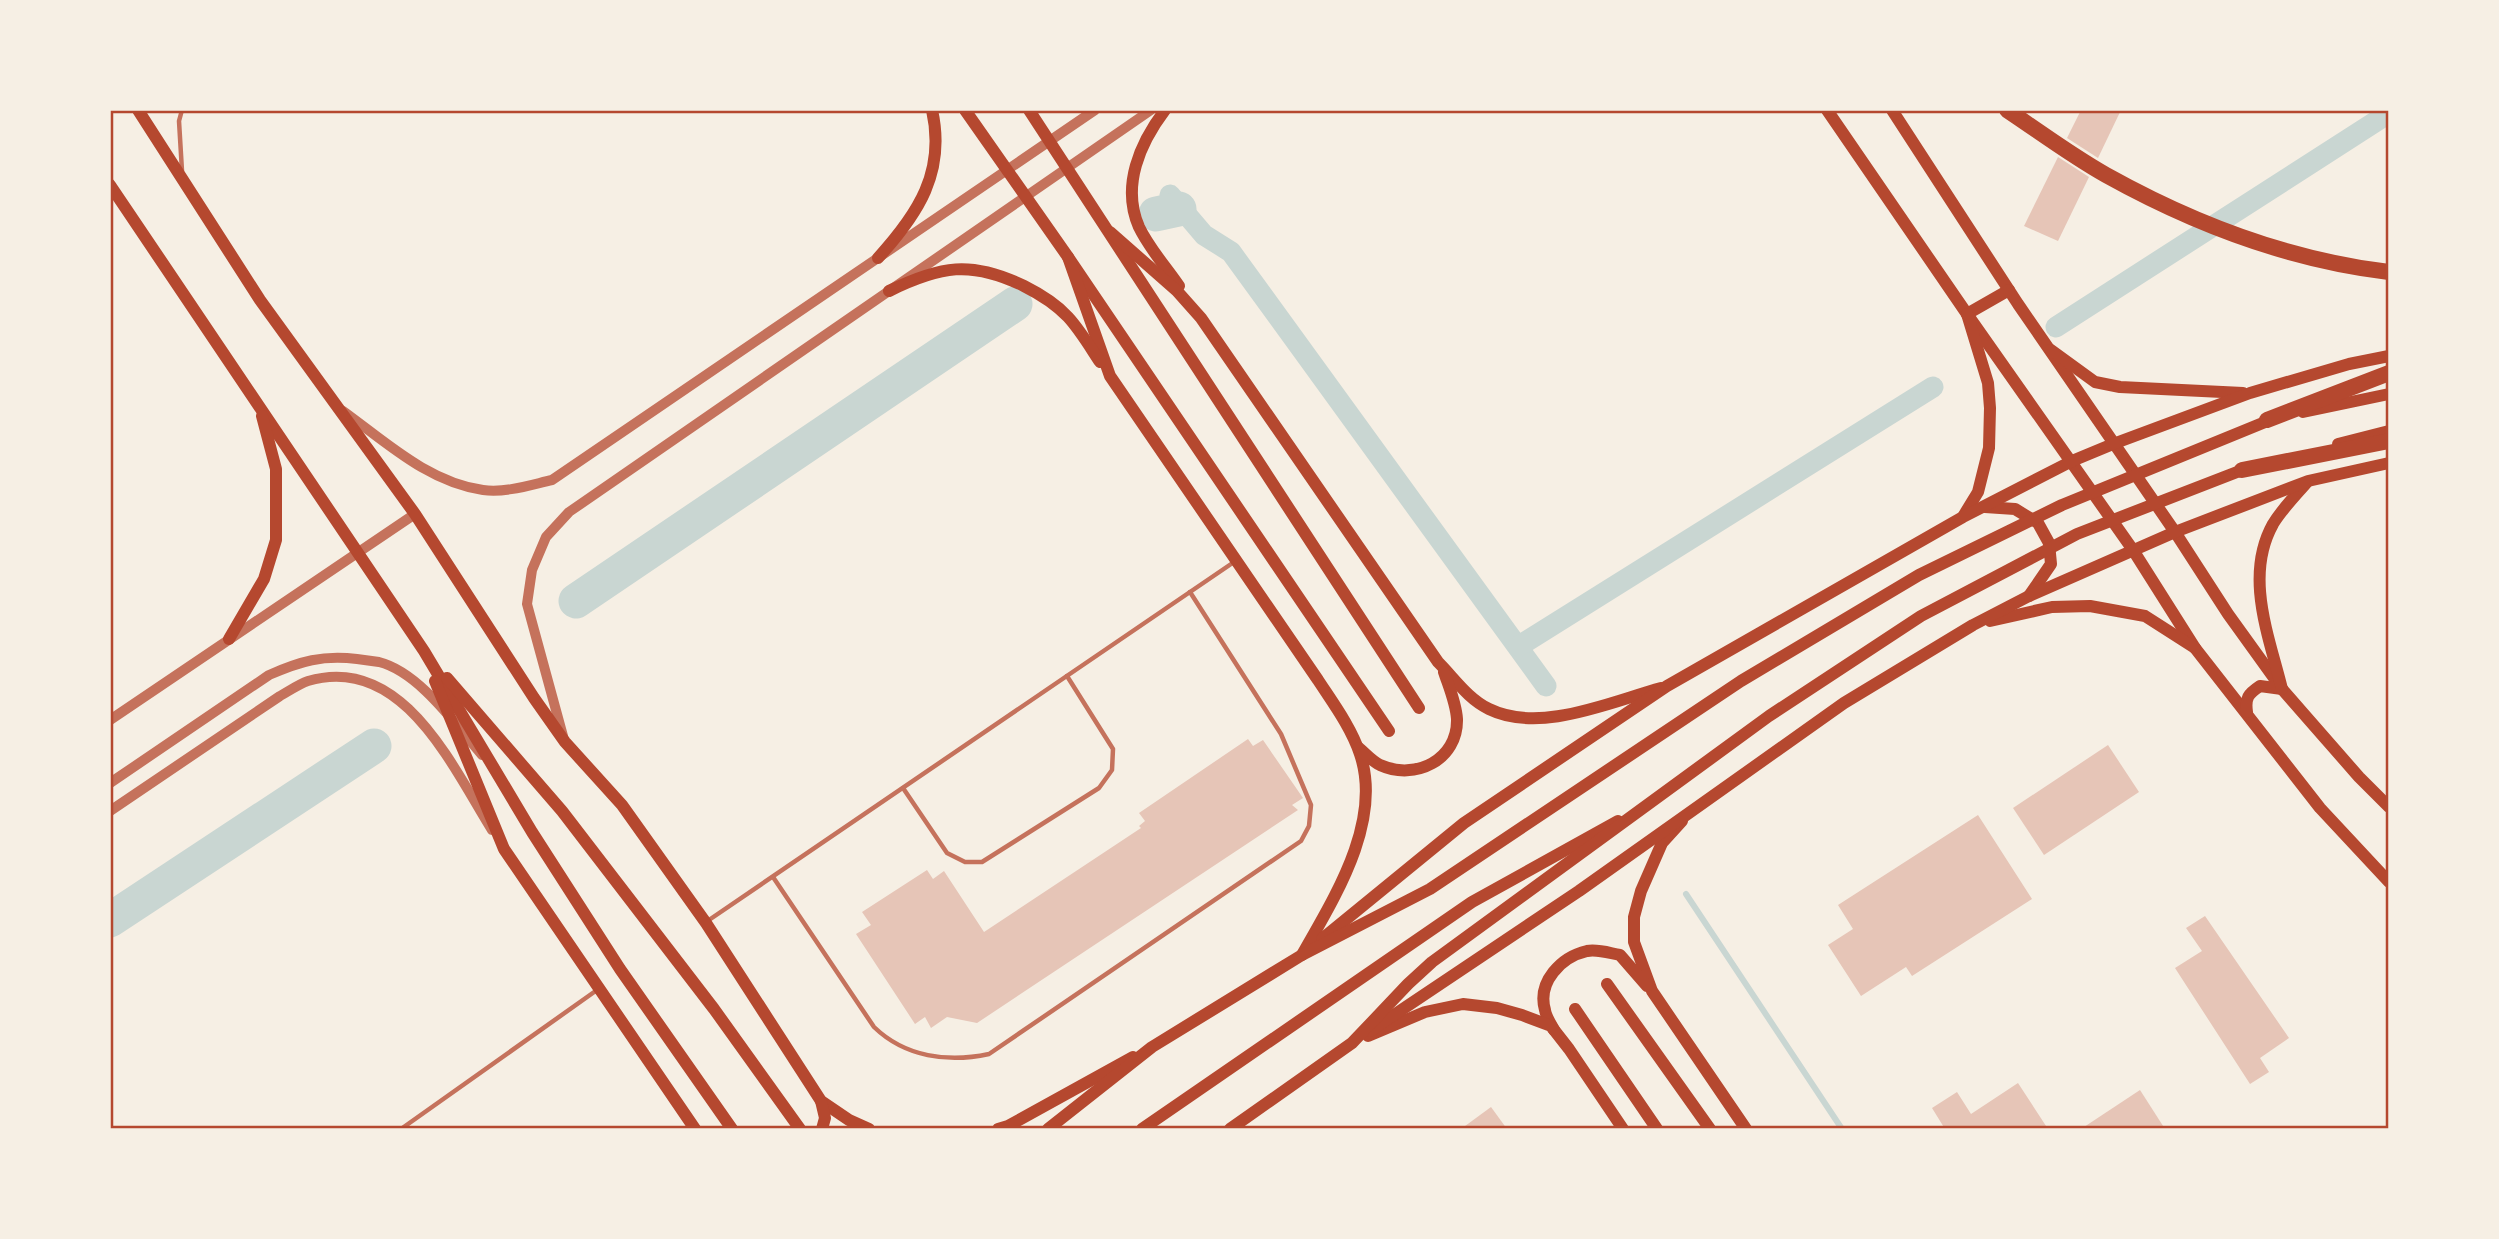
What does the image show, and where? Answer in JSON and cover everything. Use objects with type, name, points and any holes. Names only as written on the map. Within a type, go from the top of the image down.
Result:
[{"type":"highway","points":[[2007,110],[2105,174],[2206,225],[2310,258],[2389,272]]},
{"type":"highway","points":[[2267,419],[2389,373]]},
{"type":"highway","points":[[2242,470],[2389,441]]},
{"type":"main road","points":[[138,110],[260,300],[415,514],[534,698],[565,742],[622,805],[706,923],[821,1101],[825,1118],[822,1129]]},
{"type":"main road","points":[[878,258],[902,231],[922,202],[935,161],[937,133],[932,110]]},
{"type":"main road","points":[[965,110],[1068,257],[1389,731]]},
{"type":"main road","points":[[1029,110],[1419,708]]},
{"type":"main road","points":[[1165,110],[1143,142],[1137,162],[1132,198],[1134,215],[1140,230],[1442,666],[1472,697],[1489,709],[1521,719],[1546,719],[1667,686]]},
{"type":"main road","points":[[1827,110],[1966,314],[2133,550],[2195,648],[2320,808],[2389,882]]},
{"type":"main road","points":[[1892,110],[2009,290],[2228,614],[2282,689],[2389,807]]},
{"type":"main road","points":[[110,185],[424,651],[620,970],[732,1129]]},
{"type":"main road","points":[[1110,232],[1177,291],[1201,318]]},
{"type":"main road","points":[[1068,257],[1110,376]]},
{"type":"main road","points":[[889,291],[919,276],[946,269],[966,268],[1005,277],[1047,298],[1069,317],[1238,560],[1343,719],[1356,745],[1367,782],[1363,814],[1344,881],[1302,955]]},
{"type":"main road","points":[[1966,314],[2009,290]]},
{"type":"main road","points":[[1963,517],[1978,492],[1990,448],[1988,383],[1966,314]]},
{"type":"main road","points":[[2051,350],[2095,383],[2120,387],[2250,393]]},
{"type":"main road","points":[[1302,955],[1464,823],[1667,686],[1981,507],[2071,461],[2250,393],[2349,364],[2389,356]]},
{"type":"main road","points":[[998,1129],[1152,1047],[1302,955],[1430,888],[1741,681],[1919,575],[2062,505],[2267,419],[2389,394]]},
{"type":"main road","points":[[229,639],[264,579],[276,540],[276,469],[259,406]]},
{"type":"main road","points":[[1352,1043],[1432,962],[1769,716],[1922,616],[2077,534],[2242,470],[2389,430]]},
{"type":"main road","points":[[1230,1129],[1352,1043],[1579,891],[1844,703],[1973,625],[2029,596],[2175,532],[2308,481],[2389,463]]},
{"type":"main road","points":[[2282,689],[2260,604],[2263,552],[2273,525],[2308,481]]},
{"type":"main road","points":[[1981,507],[2015,509],[2038,523],[2049,543],[2051,564],[2029,596]]},
{"type":"main road","points":[[1973,625],[2052,607],[2090,607],[2145,616],[2195,648]]},
{"type":"main road","points":[[424,651],[504,849],[695,1129]]},
{"type":"main road","points":[[424,651],[562,811],[714,1009],[800,1129]]},
{"type":"main road","points":[[1356,745],[1378,764],[1410,771],[1424,768],[1443,755],[1452,744],[1457,717],[1442,666]]},
{"type":"main road","points":[[2248,713],[2245,702],[2249,693],[2260,686],[2282,689]]},
{"type":"main road","points":[[1652,991],[1634,942],[1634,917],[1641,891],[1662,843],[1693,809]]},
{"type":"main road","points":[[1142,1129],[1472,902],[1639,810]]},
{"type":"main road","points":[[1556,1033],[1545,1013],[1544,988],[1551,974],[1567,958],[1588,951],[1620,955],[1652,991],[1746,1129]]},
{"type":"main road","points":[[1607,984],[1710,1129]]},
{"type":"main road","points":[[1352,1043],[1425,1012],[1463,1004],[1497,1008],[1522,1015],[1551,1026],[1623,1129]]},
{"type":"main road","points":[[1575,1009],[1657,1129]]},
{"type":"main road","points":[[1048,1129],[1152,1047]]},
{"type":"main road","points":[[821,1101],[849,1120],[869,1129]]},
{"type":"street","points":[[337,407],[424,470],[452,483],[485,490],[519,488],[552,480],[1095,110]]},
{"type":"street","points":[[565,742],[527,604],[532,570],[546,537],[569,512],[1151,110]]},
{"type":"street","points":[[110,720],[415,514]]},
{"type":"street","points":[[110,783],[269,675],[298,662],[343,657],[380,663],[407,677],[448,715],[495,770]]},
{"type":"street","points":[[110,811],[280,696],[308,681],[356,679],[380,687],[409,707],[442,750],[504,849]]},
{"type":"lane","points":[[182,110],[179,121],[182,179]]},
{"type":"lane","points":[[706,923],[1238,560]]},
{"type":"lane","points":[[773,877],[874,1027],[887,1040],[901,1048],[942,1058],[967,1059],[989,1054],[1301,841],[1309,826],[1311,805],[1281,734],[1190,592]]},
{"type":"lane","points":[[903,788],[947,853],[965,862],[982,862],[1099,788],[1112,770],[1113,749],[1068,676]]},
{"type":"lane","points":[[401,1129],[600,989]]},
{"type":"building","points":[[2081,110],[2121,110],[2098,158],[2067,138]]},
{"type":"building","points":[[2058,157],[2089,177],[2058,241],[2024,226]]},
{"type":"building","points":[[1248,739],[1253,746],[1263,740],[1303,798],[1292,805],[1298,810],[977,1023],[947,1017],[931,1028],[925,1017],[915,1024],[856,934],[871,925],[862,912],[927,870],[933,879],[944,871],[984,932],[1141,828],[1139,826],[1145,821],[1139,813]]},
{"type":"building","points":[[2108,745],[2139,792],[2044,855],[2013,808]]},
{"type":"building","points":[[1978,815],[2032,899],[1912,976],[1906,967],[1861,996],[1828,945],[1853,929],[1838,905]]},
{"type":"building","points":[[2205,916],[2289,1038],[2260,1058],[2269,1072],[2250,1084],[2175,968],[2202,951],[2186,928]]},
{"type":"building","points":[[2018,1083],[2048,1129],[1945,1129],[1932,1108],[1957,1092],[1971,1114]]},
{"type":"building","points":[[2140,1090],[2165,1129],[2081,1129]]},
{"type":"building","points":[[1491,1107],[1507,1129],[1461,1129]]},
{"type":"waterway","points":[[2056,327],[2389,113]]},
{"type":"waterway","points":[[1170,195],[1204,235],[1231,252],[1546,686]]},
{"type":"waterway","points":[[1156,214],[1179,209]]},
{"type":"waterway","points":[[576,601],[1015,304]]},
{"type":"waterway","points":[[1519,646],[1933,387]]},
{"type":"waterway","points":[[110,920],[374,746]]},
{"type":"waterway","points":[[1686,894],[1842,1129]]}]
